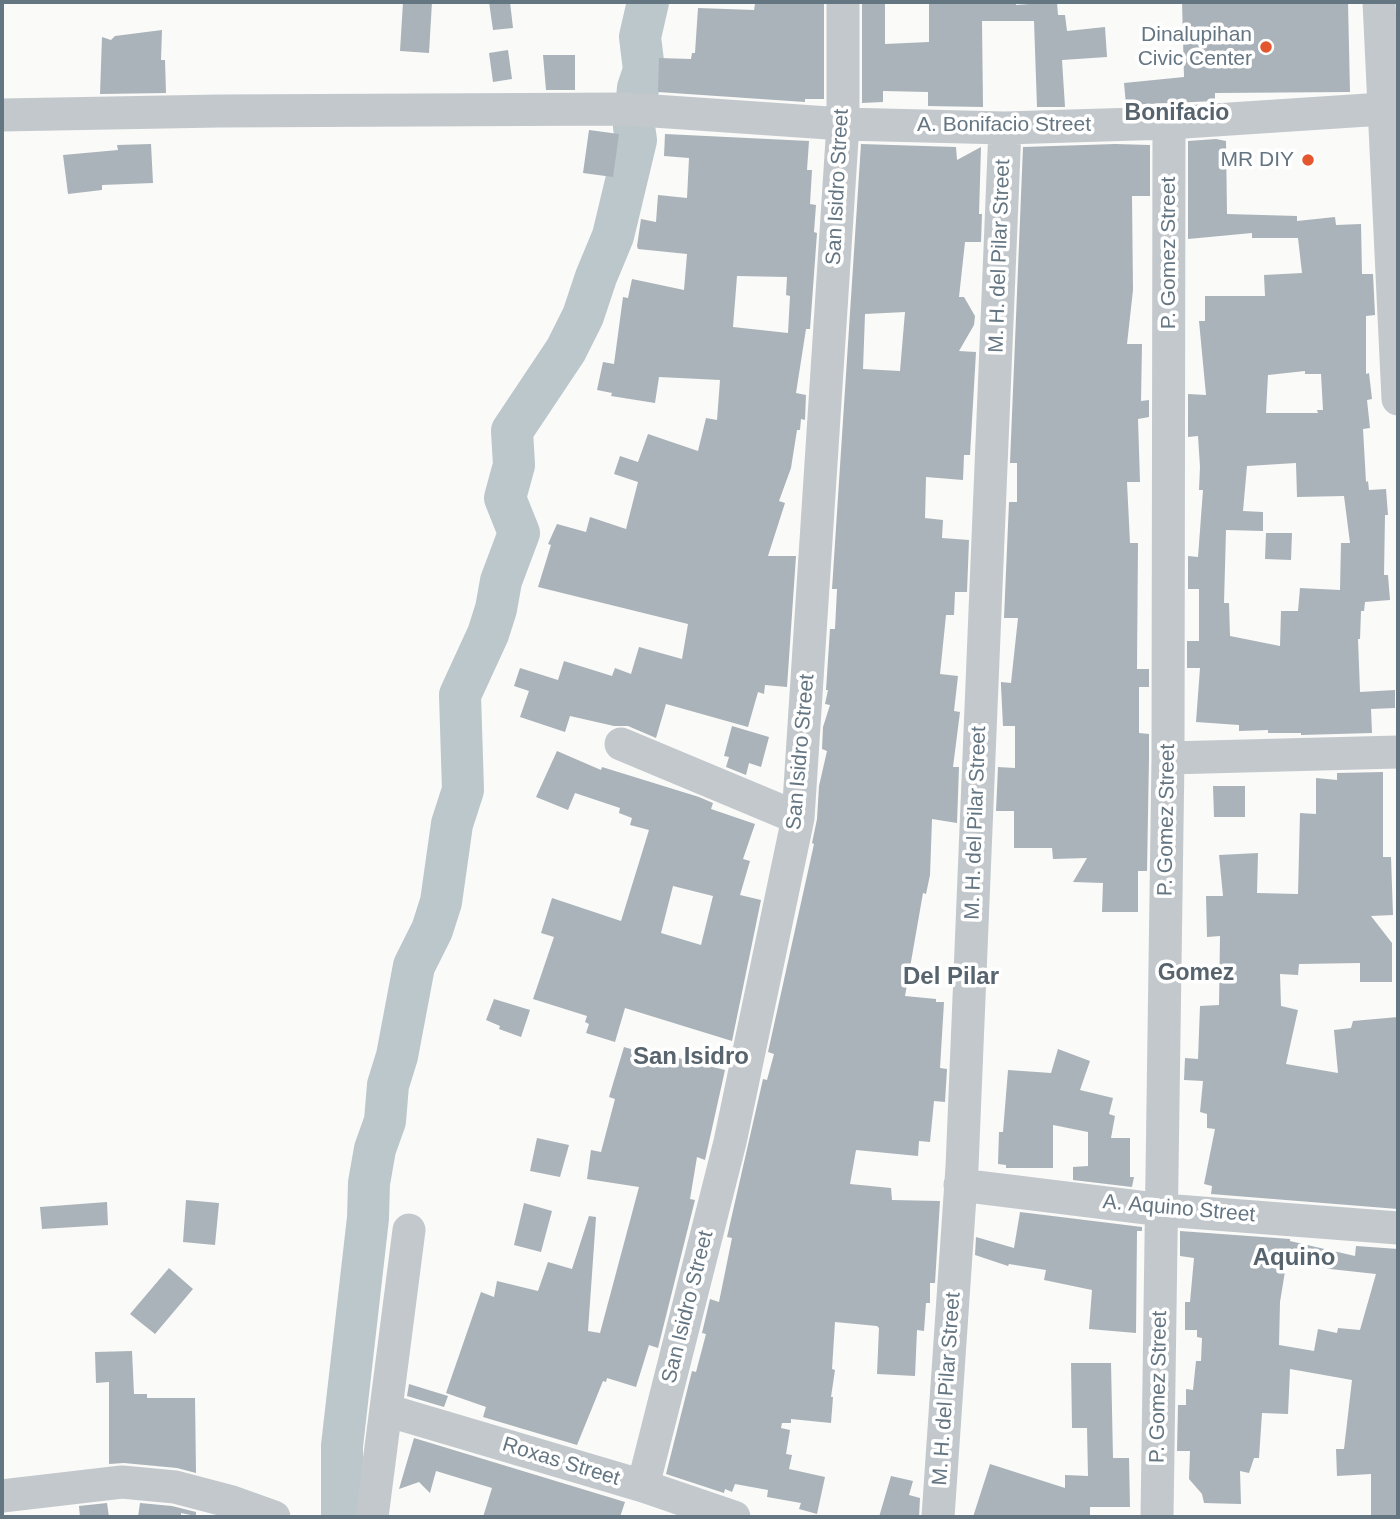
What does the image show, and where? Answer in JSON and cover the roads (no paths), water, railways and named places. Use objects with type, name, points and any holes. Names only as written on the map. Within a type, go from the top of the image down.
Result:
[{"type":"street","name":"San Isidro Street","points":[[643,1486],[730,1142],[798,818],[843,124],[843,2]]},
{"type":"street","points":[[1380,2],[1392,108],[1398,399]]},
{"type":"street","name":"A. Bonifacio Street","points":[[2,115],[219,111],[638,110],[843,124],[1005,128],[1169,123],[1392,108]]},
{"type":"street","name":"P. Gomez Street","points":[[1157,1517],[1168,758],[1169,123]]},
{"type":"street","name":"M. H. del Pilar Street","points":[[938,1517],[960,1185],[1005,128]]},
{"type":"street","points":[[621,744],[798,818]]},
{"type":"street","points":[[1168,758],[1398,752]]},
{"type":"street","name":"A. Aquino Street","points":[[960,1185],[1163,1210],[1398,1228]]},
{"type":"street","points":[[372,1517],[409,1230]]},
{"type":"street","name":"Roxas Street","points":[[386,1410],[643,1486],[734,1517]]},
{"type":"street","points":[[2,1496],[122,1482],[174,1487],[232,1502],[274,1517]]},
{"type":"waterway","points":[[342,1517],[342,1446],[368,1218],[369,1183],[375,1149],[385,1121],[388,1085],[397,1056],[414,966],[432,930],[441,902],[452,824],[463,790],[460,695],[488,634],[501,581],[519,533],[505,498],[514,465],[512,431],[566,350],[583,316],[613,236],[636,140],[634,127],[638,88],[644,70],[640,37],[648,2]]},
{"type":"place","name":"Dinalupihan Civic Center","points":[[1266,47]]},
{"type":"place","name":"MR DIY","points":[[1308,160]]},
{"type":"district","name":"Bonifacio","points":[[1177,114]]},
{"type":"district","name":"Gomez","points":[[1196,974]]},
{"type":"district","name":"Del Pilar","points":[[951,977]]},
{"type":"district","name":"San Isidro","points":[[691,1057]]},
{"type":"district","name":"Aquino","points":[[1294,1258]]}]
